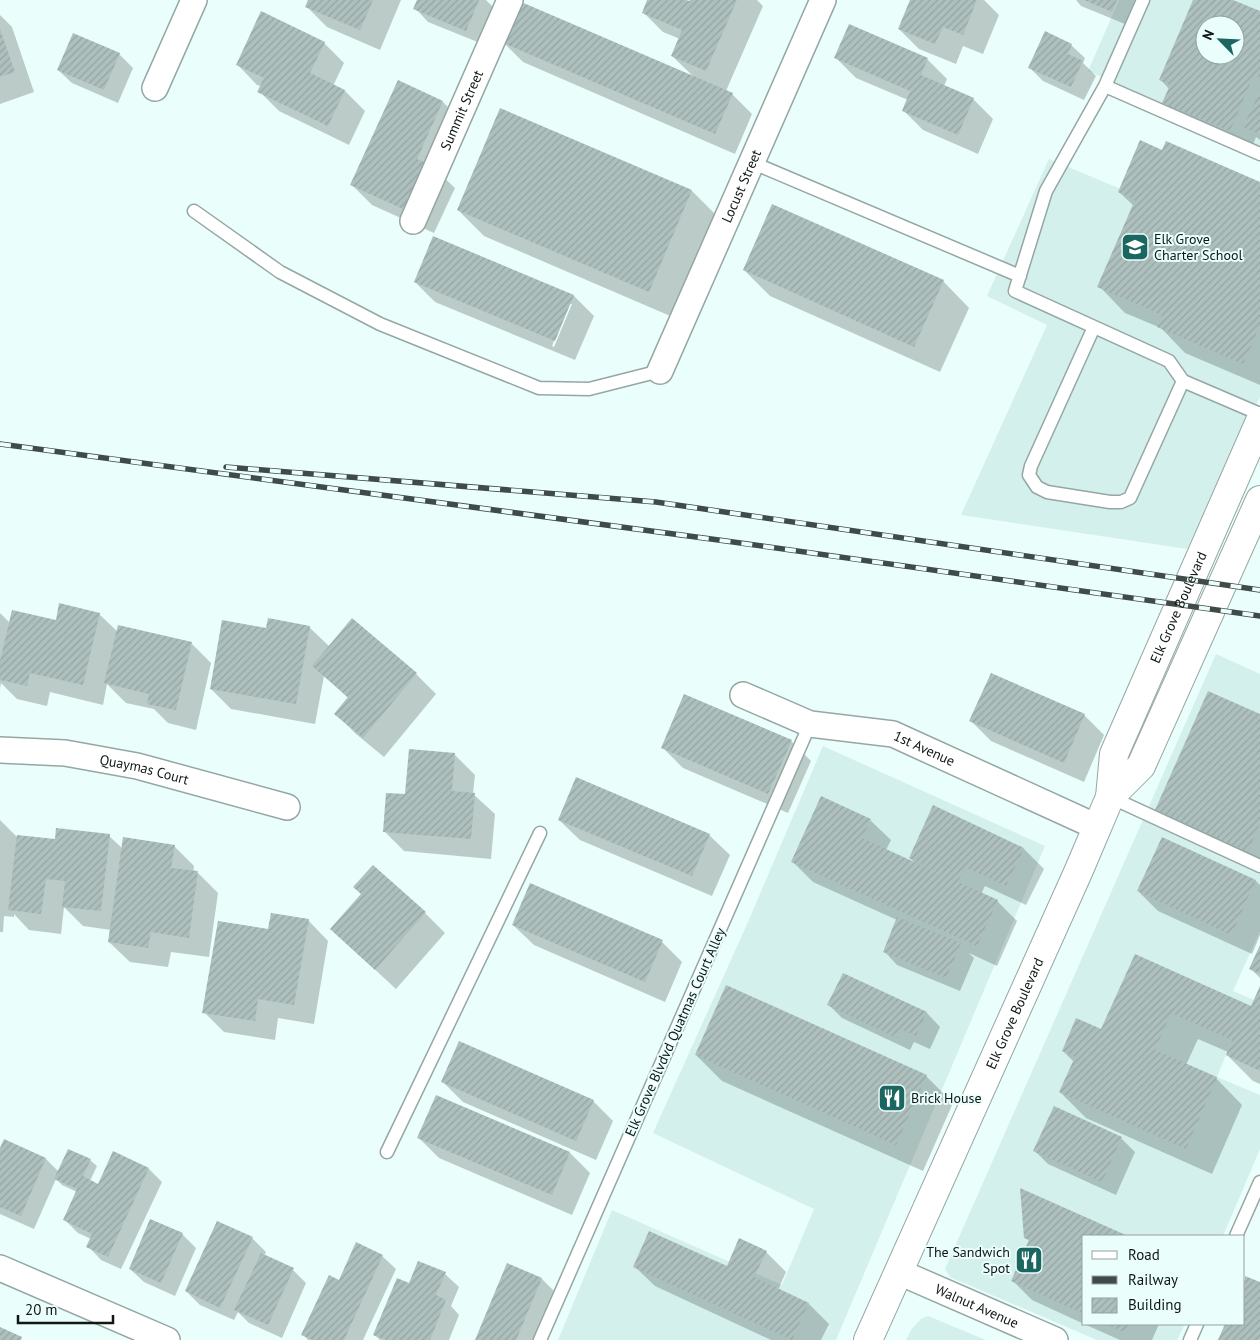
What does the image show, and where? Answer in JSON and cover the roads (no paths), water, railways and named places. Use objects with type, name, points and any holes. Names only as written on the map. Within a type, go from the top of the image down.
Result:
[{"type":"main road","name":"Elk Grove Boulevard","points":[[868,1340],[1110,797],[1114,754],[1260,421]]},
{"type":"main road","points":[[1260,459],[1252,477],[1260,500]]},
{"type":"main road","name":"Elk Grove Boulevard","points":[[1110,797],[1141,766],[1260,500]]},
{"type":"street","points":[[155,88],[194,0]]},
{"type":"street","name":"Summit Street","points":[[413,221],[510,0]]},
{"type":"street","name":"Locust Street","points":[[660,371],[823,0]]},
{"type":"street","name":"1st Avenue","points":[[743,695],[810,724],[893,734],[1097,826]]},
{"type":"street","name":"Quaymas Court","points":[[0,750],[65,753],[137,766],[287,808]]},
{"type":"street","points":[[0,1268],[166,1340]]},
{"type":"street","name":"Walnut Avenue","points":[[899,1272],[1055,1340]]},
{"type":"lane","points":[[1143,0],[1105,86],[1046,191],[1015,291],[1169,361],[1183,381],[1260,414]]},
{"type":"lane","points":[[1105,86],[1260,154]]},
{"type":"lane","points":[[752,162],[1020,276]]},
{"type":"lane","points":[[194,211],[280,272],[380,324],[539,388],[589,389],[660,371]]},
{"type":"lane","points":[[1094,327],[1030,466],[1029,475],[1037,487],[1047,492],[1110,502],[1121,502],[1130,498],[1183,381]]},
{"type":"lane","name":"Elk Grove Blvdvd Quatmas Court Alley","points":[[540,1340],[810,724]]},
{"type":"lane","points":[[1110,797],[1260,866]]},
{"type":"lane","points":[[387,1152],[540,833]]},
{"type":"lane","points":[[1236,1235],[1260,1182]]},
{"type":"lane","points":[[1190,1340],[1197,1325]]},
{"type":"railway","points":[[0,444],[726,541],[1260,616]]},
{"type":"railway","points":[[226,467],[656,502],[1260,590]]},
{"type":"place","name":"Elk Grove Charter School","points":[[1135,247]]},
{"type":"place","name":"Brick House","points":[[892,1098]]},
{"type":"place","name":"The Sandwich Spot","points":[[1029,1260]]}]
